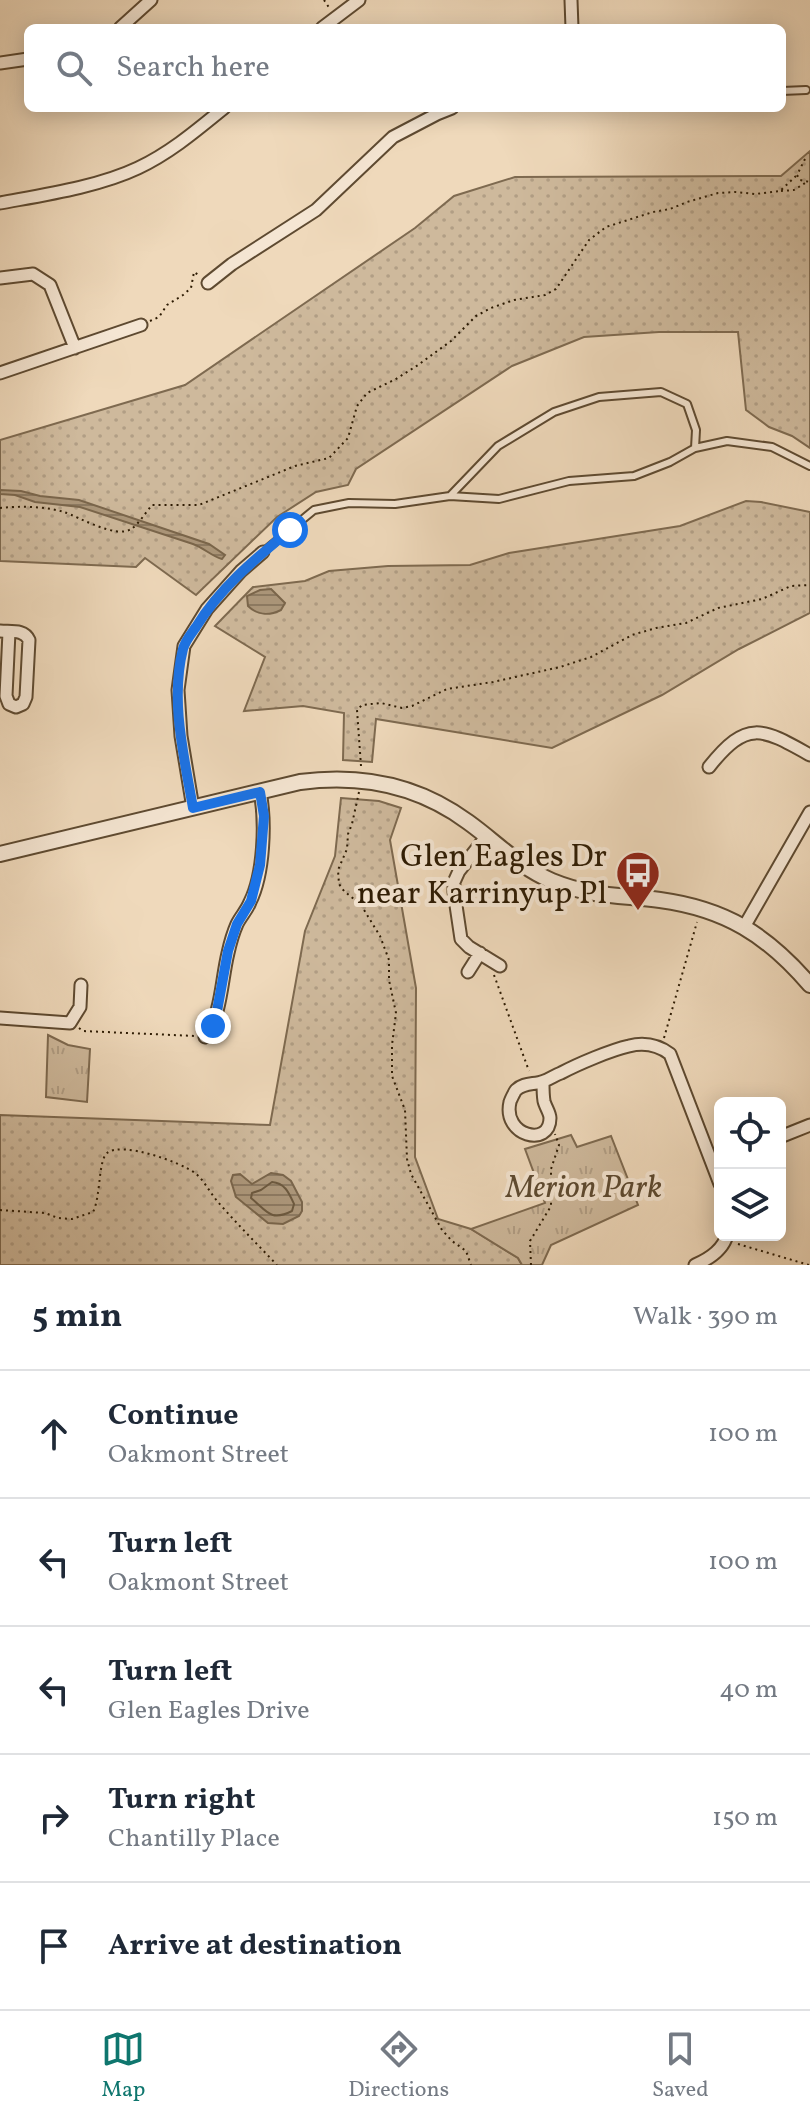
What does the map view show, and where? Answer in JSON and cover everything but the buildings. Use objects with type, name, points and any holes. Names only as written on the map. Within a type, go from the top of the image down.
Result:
[{"type":"street","points":[[124,24],[151,0]]},
{"type":"street","points":[[327,24],[359,0]]},
{"type":"street","points":[[571,0],[572,24]]},
{"type":"street","points":[[0,63],[24,60]]},
{"type":"street","points":[[0,203],[68,189],[136,169],[174,148],[219,112]]},
{"type":"street","points":[[208,283],[316,210],[393,137],[442,112]]},
{"type":"street","points":[[0,278],[33,274],[50,285],[75,348]]},
{"type":"street","points":[[0,373],[141,325]]},
{"type":"street","points":[[193,808],[181,736],[178,690],[184,646],[207,609],[263,552]]},
{"type":"street","points":[[4,632],[24,633],[29,640],[26,697],[23,704],[16,707],[9,704],[6,696],[4,632]]},
{"type":"street","points":[[709,767],[724,747],[753,733],[777,736],[810,755]]},
{"type":"street","points":[[0,854],[321,779],[355,779],[386,784],[435,801],[528,869],[567,887],[607,897],[680,903],[723,916],[766,941],[810,985]]},
{"type":"street","points":[[205,1037],[213,1026],[228,951],[237,924],[251,901],[260,865],[264,816],[260,792]]},
{"type":"street","points":[[744,927],[810,812]]},
{"type":"street","points":[[486,837],[459,871],[453,887],[461,939],[500,966]]},
{"type":"street","points":[[468,972],[480,953]]},
{"type":"street","points":[[0,1018],[70,1023],[80,1007],[81,985]]},
{"type":"street","points":[[538,1083],[550,1119],[543,1133],[526,1135],[515,1127],[510,1114],[510,1101],[516,1090],[630,1045],[660,1046],[670,1054],[714,1156]]},
{"type":"street","points":[[786,1135],[810,1125]]},
{"type":"street","points":[[695,1265],[709,1259],[724,1241]]},
{"type":"lane","points":[[786,91],[806,90]]},
{"type":"lane","points":[[450,496],[498,446],[554,412],[599,397],[661,392],[687,404],[696,430],[695,448]]},
{"type":"lane","points":[[263,552],[314,510],[349,503],[395,504],[450,496],[499,499],[569,481],[634,476],[695,448],[727,441],[772,447],[810,466]]},
{"type":"path","points":[[780,191],[797,175],[805,159]]},
{"type":"path","points":[[797,175],[808,182]]},
{"type":"path","points":[[0,508],[59,510],[100,527],[123,531],[131,529],[152,505],[199,505],[295,466],[325,460],[335,454],[348,438],[357,406],[367,393],[418,365],[451,341],[476,316],[514,300],[545,295],[556,289],[589,240],[606,227],[718,193],[755,194],[794,190],[808,182]]},
{"type":"path","points":[[141,325],[159,317],[167,305],[191,288],[194,272],[208,283]]},
{"type":"path","points":[[660,1046],[699,917]]},
{"type":"path","points":[[500,966],[494,975],[538,1083]]},
{"type":"path","points":[[70,1023],[83,1031],[205,1037]]},
{"type":"path","points":[[531,1265],[530,1241],[551,1206],[551,1169],[559,1145],[554,1132],[548,1127]]},
{"type":"path","points":[[0,1210],[45,1213],[72,1219],[93,1212],[99,1197],[101,1163],[105,1155],[111,1151],[132,1149],[194,1172],[277,1265]]},
{"type":"path","points":[[735,1241],[809,1265]]},
{"type":"green space","points":[[810,151],[810,448],[792,436],[769,427],[746,410],[738,332],[659,332],[584,337],[512,366],[356,469],[348,485],[316,492],[277,517],[196,595],[145,558],[136,567],[0,561],[0,440],[185,385],[415,228],[454,196],[515,177],[781,176]]},
{"type":"green space","points":[[746,501],[810,512],[810,613],[739,649],[662,695],[552,748],[376,719],[372,762],[343,760],[344,713],[303,706],[244,711],[265,657],[215,626],[253,587],[305,581],[329,571],[388,566],[470,565],[509,553],[680,526]]},
{"type":"green space","points":[[341,798],[379,801],[401,808],[390,840],[416,988],[415,1157],[438,1219],[471,1229],[518,1258],[522,1265],[0,1265],[0,1115],[270,1125],[305,931],[335,856]]},
{"type":"green space","points":[[48,1035],[68,1045],[90,1049],[87,1102],[46,1097]]},
{"type":"green space","name":"Merion Park","points":[[571,1135],[577,1147],[611,1136],[638,1205],[551,1245],[542,1265],[522,1265],[518,1258],[471,1229],[545,1203],[525,1149]]},
{"type":"water","points":[[0,490],[79,500],[209,544],[225,555],[222,559],[193,544],[80,507],[35,502],[0,494]]},
{"type":"water","points":[[271,589],[285,603],[281,610],[263,614],[248,606],[247,596]]},
{"type":"water","points":[[271,1173],[283,1175],[291,1181],[302,1202],[299,1216],[283,1224],[268,1223],[236,1197],[231,1181],[233,1175],[240,1174],[252,1184]]},
{"type":"place","name":"Glen Eagles Dr near Karrinyup Pl","points":[[638,912]]},
{"type":"route","points":[[213,1026],[228,951],[237,924],[251,901],[260,865],[264,816],[260,792],[193,808],[181,736],[178,690],[184,646],[207,609],[241,571],[290,530]]}]
